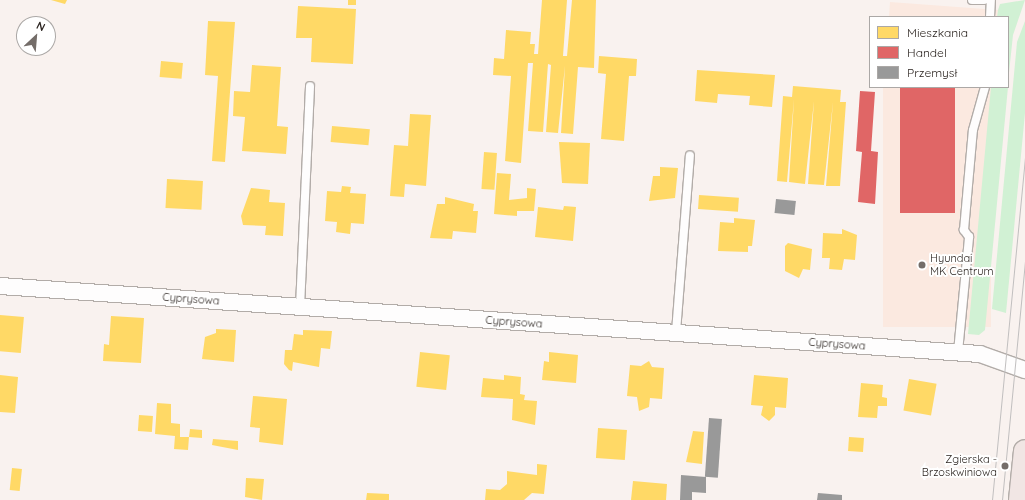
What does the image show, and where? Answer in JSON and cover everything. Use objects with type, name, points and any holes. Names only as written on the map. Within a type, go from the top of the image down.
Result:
[{"type":"main road","points":[[1020,500],[1025,451]]},
{"type":"street","name":"Cyprysowa","points":[[0,286],[958,352],[980,354],[1025,370]]},
{"type":"lane","points":[[972,0],[984,0]]},
{"type":"lane","points":[[990,16],[991,0]]},
{"type":"lane","points":[[300,307],[310,86]]},
{"type":"lane","points":[[958,352],[973,138],[985,88]]},
{"type":"lane","points":[[676,332],[690,156]]},
{"type":"shaded area","points":[[890,2],[998,10],[997,16],[889,16]]},
{"type":"shaded area","name":"Hyundai MK Centrum","points":[[883,88],[991,88],[991,327],[883,327]]},
{"type":"green space","points":[[1025,0],[1013,35],[1009,73],[1009,16],[997,16],[1000,4]]},
{"type":"green space","points":[[1025,21],[1025,113],[1006,313],[992,309],[1017,42]]},
{"type":"green space","points":[[991,88],[1008,88],[985,330],[979,335],[968,334]]},
{"type":"building: Mieszkania","points":[[51,0],[67,0],[65,4]]},
{"type":"building: Mieszkania","points":[[348,0],[356,0],[356,5],[348,5]]},
{"type":"building: Mieszkania","points":[[542,0],[567,0],[563,56],[567,56],[572,0],[596,0],[594,68],[578,67],[573,134],[561,133],[565,66],[558,133],[546,132],[551,65],[548,64],[543,132],[528,131],[533,63],[528,63],[521,163],[505,161],[511,76],[493,75],[494,58],[504,59],[506,30],[531,32],[530,44],[535,44],[534,54],[538,54]]},
{"type":"building: Mieszkania","points":[[298,6],[356,9],[353,64],[311,62],[312,38],[296,38]]},
{"type":"building: Mieszkania","points":[[208,21],[235,22],[225,162],[212,161],[218,76],[205,75]]},
{"type":"building: Mieszkania","points":[[599,56],[637,59],[636,76],[629,76],[624,141],[601,139],[606,74],[598,73]]},
{"type":"building: Mieszkania","points":[[161,61],[183,63],[182,79],[160,77]]},
{"type":"building: Mieszkania","points":[[252,65],[281,67],[277,126],[288,127],[286,154],[242,151],[245,117],[233,116],[234,91],[250,92]]},
{"type":"building: Mieszkania","points":[[697,70],[775,75],[772,107],[749,105],[750,96],[718,94],[717,103],[695,101]]},
{"type":"building: Mieszkania","points":[[793,86],[841,90],[840,102],[846,102],[840,186],[826,186],[833,102],[824,185],[808,184],[814,101],[805,184],[789,182],[794,99],[787,182],[777,181],[783,96],[792,97]]},
{"type":"building: Mieszkania","points":[[410,114],[431,115],[426,186],[405,184],[404,197],[390,196],[394,145],[408,146]]},
{"type":"building: Mieszkania","points":[[332,126],[370,129],[368,145],[331,142]]},
{"type":"building: Mieszkania","points":[[559,142],[590,143],[588,184],[562,183]]},
{"type":"building: Mieszkania","points":[[484,152],[497,153],[494,190],[481,189]]},
{"type":"building: Mieszkania","points":[[660,167],[678,168],[675,198],[649,201],[653,176],[660,176]]},
{"type":"building: Mieszkania","points":[[497,173],[511,174],[509,200],[527,198],[527,188],[536,189],[534,211],[517,211],[517,216],[494,214]]},
{"type":"building: Mieszkania","points":[[167,179],[203,181],[201,210],[165,208]]},
{"type":"building: Mieszkania","points":[[342,186],[351,187],[350,193],[366,194],[364,224],[351,223],[350,234],[336,232],[337,222],[325,221],[327,191],[341,192]]},
{"type":"building: Mieszkania","points":[[251,188],[270,190],[269,202],[285,203],[283,236],[265,235],[266,226],[243,225],[241,216]]},
{"type":"building: Mieszkania","points":[[699,195],[739,198],[738,212],[698,209]]},
{"type":"building: Mieszkania","points":[[445,197],[474,204],[473,211],[478,211],[476,233],[453,231],[452,239],[430,238],[437,204],[445,204]]},
{"type":"building: Mieszkania","points":[[564,206],[576,207],[573,241],[535,237],[538,207],[563,210]]},
{"type":"building: Mieszkania","points":[[734,218],[755,220],[752,246],[748,246],[748,252],[718,251],[720,222],[734,223]]},
{"type":"building: Mieszkania","points":[[842,229],[857,235],[855,260],[844,259],[842,270],[829,269],[830,258],[822,258],[823,233],[842,234]]},
{"type":"building: Mieszkania","points":[[788,243],[812,249],[810,270],[803,269],[799,278],[785,271],[785,246]]},
{"type":"building: Mieszkania","points":[[0,315],[24,317],[21,353],[0,351]]},
{"type":"building: Mieszkania","points":[[111,316],[144,318],[141,363],[103,361],[104,344],[109,345]]},
{"type":"building: Mieszkania","points":[[216,329],[236,330],[234,362],[202,359],[205,337],[216,333]]},
{"type":"building: Mieszkania","points":[[303,330],[332,331],[330,349],[321,348],[319,367],[293,362],[292,371],[289,370],[284,364],[285,350],[292,350],[294,334],[303,335]]},
{"type":"building: Mieszkania","points":[[420,352],[450,355],[446,390],[416,387]]},
{"type":"building: Mieszkania","points":[[549,352],[578,355],[576,383],[542,380],[544,361],[549,362]]},
{"type":"building: Mieszkania","points":[[649,361],[652,367],[664,368],[662,399],[650,398],[649,407],[639,411],[637,397],[627,396],[630,365],[641,366]]},
{"type":"building: Mieszkania","points":[[0,375],[18,377],[15,413],[0,412]]},
{"type":"building: Mieszkania","points":[[504,375],[521,377],[520,394],[525,395],[524,400],[537,401],[535,425],[512,420],[513,399],[481,397],[483,378],[504,380]]},
{"type":"building: Mieszkania","points":[[754,375],[788,378],[786,408],[775,407],[775,415],[769,421],[761,415],[763,406],[751,405]]},
{"type":"building: Mieszkania","points":[[909,379],[937,384],[931,415],[903,411]]},
{"type":"building: Mieszkania","points":[[861,383],[883,385],[882,397],[887,398],[887,406],[878,406],[877,418],[858,417]]},
{"type":"building: Mieszkania","points":[[253,396],[287,399],[283,445],[259,442],[260,428],[250,427]]},
{"type":"building: Mieszkania","points":[[157,403],[171,404],[171,423],[180,424],[180,437],[189,437],[188,450],[174,449],[175,436],[155,434]]},
{"type":"building: Mieszkania","points":[[139,415],[153,416],[152,432],[138,431]]},
{"type":"building: Mieszkania","points":[[598,428],[627,430],[625,460],[596,458]]},
{"type":"building: Mieszkania","points":[[190,429],[202,430],[202,438],[189,437]]},
{"type":"building: Mieszkania","points":[[693,431],[704,432],[702,464],[686,462]]},
{"type":"building: Mieszkania","points":[[849,437],[864,438],[863,452],[848,451]]},
{"type":"building: Mieszkania","points":[[213,439],[238,441],[238,450],[212,445]]},
{"type":"building: Mieszkania","points":[[537,464],[547,465],[544,494],[532,493],[524,500],[485,500],[486,489],[500,490],[507,484],[507,471],[537,475]]},
{"type":"building: Mieszkania","points":[[12,468],[22,469],[20,491],[10,490]]},
{"type":"building: Mieszkania","points":[[246,478],[264,479],[262,500],[245,497]]},
{"type":"building: Mieszkania","points":[[633,481],[667,484],[666,500],[631,500]]},
{"type":"building: Mieszkania","points":[[367,493],[389,494],[389,500],[366,500]]},
{"type":"building: Handel","points":[[900,88],[955,88],[955,213],[900,213]]},
{"type":"building: Handel","points":[[860,91],[875,92],[871,151],[878,152],[875,204],[858,202],[862,152],[856,151]]},
{"type":"building: Przemysł","points":[[776,199],[796,201],[794,215],[775,213]]},
{"type":"building: Przemysł","points":[[709,418],[722,419],[718,478],[705,477]]},
{"type":"building: Przemysł","points":[[681,475],[706,477],[706,493],[692,492],[692,500],[680,500]]},
{"type":"building: Przemysł","points":[[818,493],[842,495],[842,500],[817,500]]},
{"type":"tram line","points":[[992,500],[1025,156]]},
{"type":"tram line","points":[[1002,500],[1025,260]]},
{"type":"place","name":"Hyundai MK Centrum","points":[[922,265]]},
{"type":"place","name":"Zgierska - Brzoskwiniowa","points":[[1005,466]]}]
